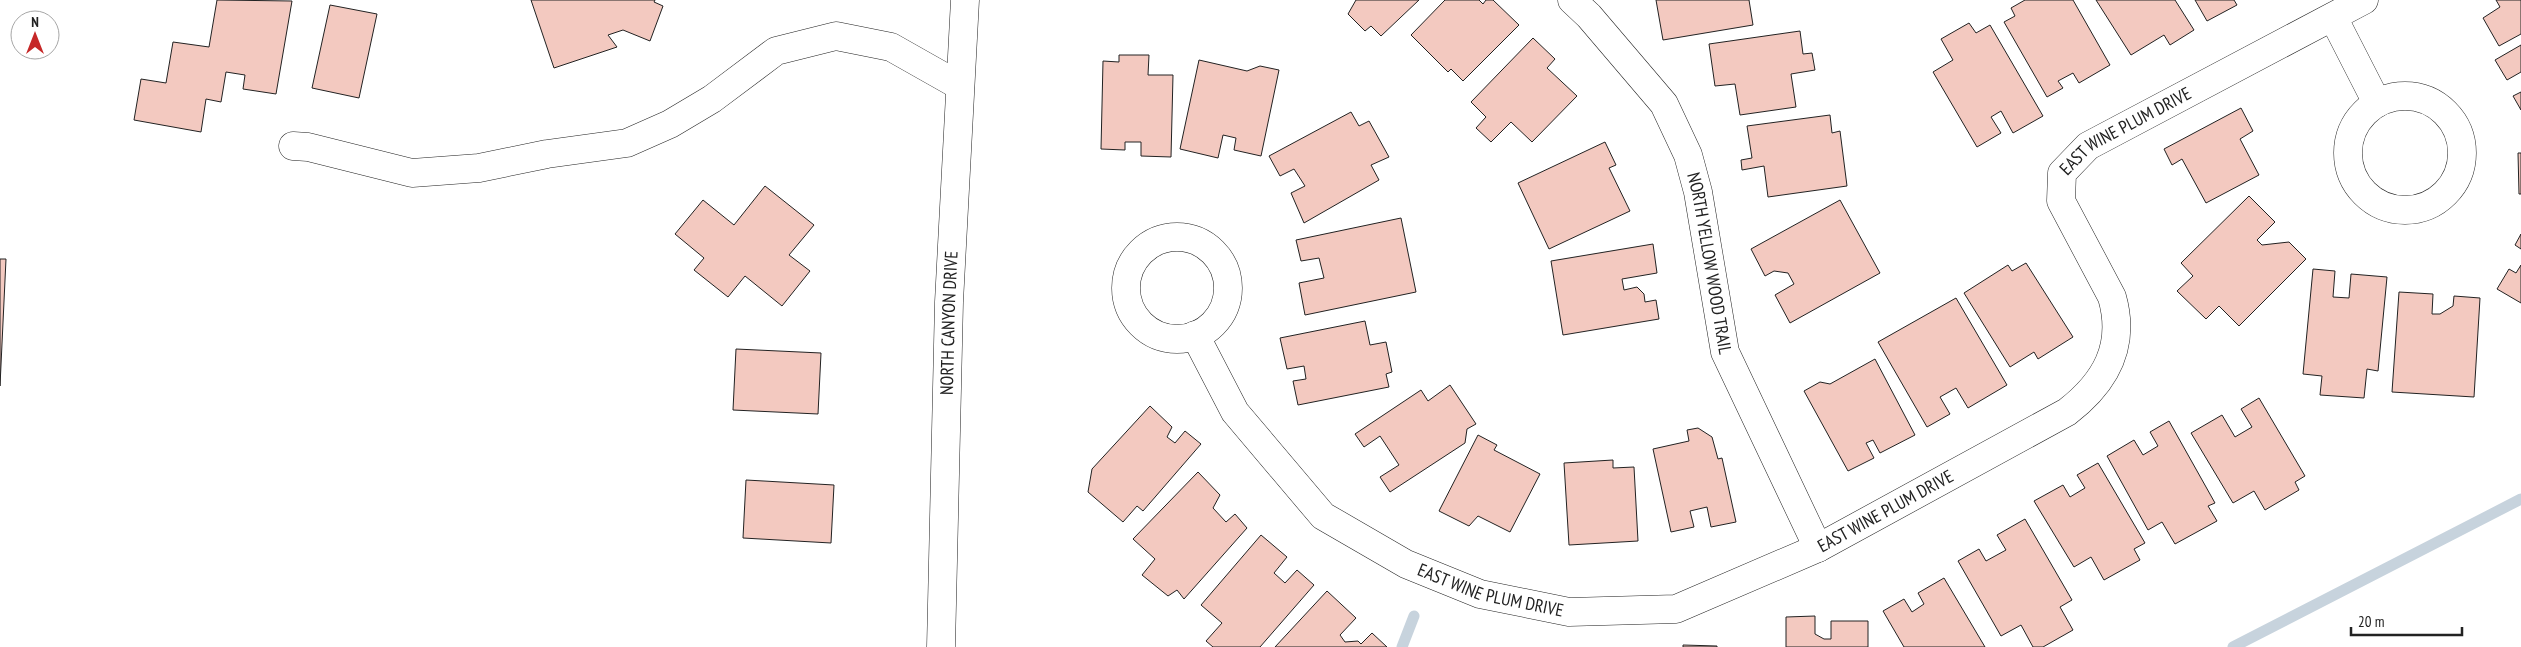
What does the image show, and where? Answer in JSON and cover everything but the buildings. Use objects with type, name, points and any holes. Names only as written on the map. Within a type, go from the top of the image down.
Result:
[{"type":"street","name":"NORTH CANYON DRIVE","points":[[941,647],[949,302],[965,0]]},
{"type":"street","name":"NORTH YELLOW WOOD TRAIL","points":[[1572,0],[1589,16],[1664,104],[1688,155],[1698,192],[1725,352],[1818,548]]},
{"type":"street","name":"EAST WINE PLUM DRIVE","points":[[1195,336],[1235,412],[1323,516],[1406,564],[1480,594],[1569,612],[1676,609],[1818,548],[2067,412],[2085,398],[2109,366],[2114,346],[2116,311],[2112,297],[2060,201],[2062,173],[2088,146],[2364,0]]},
{"type":"street","points":[[2333,17],[2377,103]]},
{"type":"street","points":[[293,146],[308,147],[412,173],[479,168],[547,154],[627,143],[670,124],[712,99],[776,51],[836,36],[891,47],[960,86]]},
{"type":"street","points":[[2409,96],[2424,99],[2439,107],[2450,118],[2458,132],[2462,147],[2462,163],[2457,179],[2448,192],[2432,204],[2413,210],[2393,210],[2374,202],[2360,189],[2350,171],[2347,152],[2351,132],[2362,115],[2377,103],[2392,97],[2409,96]]},
{"type":"waterway","points":[[2233,647],[2521,499]]},
{"type":"waterway","points":[[1402,647],[1414,616]]}]
